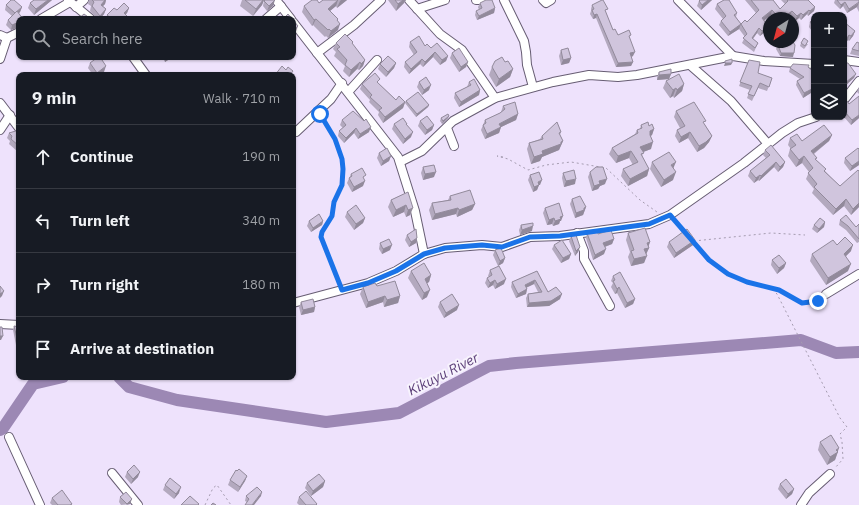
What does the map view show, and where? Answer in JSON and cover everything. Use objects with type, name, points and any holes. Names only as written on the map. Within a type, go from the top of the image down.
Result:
[{"type":"street","points":[[47,16],[71,3],[84,0]]},
{"type":"street","points":[[317,53],[354,25],[380,0]]},
{"type":"street","points":[[409,0],[440,34],[462,50],[495,98]]},
{"type":"street","points":[[417,9],[445,0]]},
{"type":"street","points":[[476,0],[482,0]]},
{"type":"street","points":[[504,0],[524,41],[526,65],[533,87]]},
{"type":"street","points":[[543,0],[546,3],[551,0]]},
{"type":"street","points":[[680,1],[733,56]]},
{"type":"street","points":[[268,16],[279,2],[289,16]]},
{"type":"street","points":[[71,3],[86,16]]},
{"type":"street","points":[[296,26],[349,91],[400,162],[415,211],[424,254]]},
{"type":"street","points":[[0,60],[4,37],[16,33]]},
{"type":"street","points":[[400,162],[422,151],[459,117],[495,98],[533,87],[589,75],[618,77],[733,56],[764,61],[811,64]]},
{"type":"street","points":[[136,60],[144,72]]},
{"type":"street","points":[[349,91],[377,60]]},
{"type":"street","points":[[847,60],[859,62]]},
{"type":"street","points":[[690,65],[731,101],[768,144]]},
{"type":"street","points":[[847,96],[859,81]]},
{"type":"street","points":[[296,132],[331,99],[342,84]]},
{"type":"street","points":[[0,103],[16,124]]},
{"type":"street","points":[[0,130],[10,115]]},
{"type":"street","points":[[296,302],[368,283],[396,271],[424,254],[445,248],[482,245],[502,247],[530,237],[649,224],[668,216],[744,163],[768,144],[798,124],[811,119]]},
{"type":"street","points":[[447,128],[454,146]]},
{"type":"street","points":[[577,233],[584,252],[584,259],[610,306]]},
{"type":"street","points":[[826,294],[859,274]]},
{"type":"street","points":[[0,324],[16,325]]},
{"type":"street","points":[[8,437],[40,505]]},
{"type":"street","points":[[112,473],[138,505]]},
{"type":"street","points":[[801,505],[809,493],[830,474]]},
{"type":"path","points":[[319,111],[331,132],[342,159],[342,185],[334,202],[332,216],[322,232],[321,237],[342,290]]},
{"type":"path","points":[[503,157],[497,156],[508,159],[528,170],[546,165],[571,162],[606,168],[640,200],[668,216],[689,235]]},
{"type":"path","points":[[805,235],[766,233],[694,241],[709,260],[728,274],[773,290],[779,290],[796,300],[809,304],[818,301],[826,294]]},
{"type":"path","points":[[773,290],[847,427],[840,434],[843,446],[843,459],[830,474]]},
{"type":"path","points":[[205,505],[213,488],[217,484],[231,505]]},
{"type":"building","points":[[11,0],[14,0],[22,7],[15,13],[6,5]]},
{"type":"building","points":[[34,0],[48,0],[36,9],[30,3]]},
{"type":"building","points":[[92,0],[105,0],[101,5],[106,9],[100,16],[92,6],[94,2]]},
{"type":"building","points":[[245,0],[263,0],[256,9]]},
{"type":"building","points":[[275,0],[269,6],[264,1]]},
{"type":"building","points":[[312,0],[317,0],[319,3],[323,0],[338,0],[328,9],[338,19],[337,20],[340,24],[331,31],[316,19],[314,20],[304,6]]},
{"type":"building","points":[[395,0],[403,0],[398,4]]},
{"type":"building","points":[[486,0],[492,0],[495,8],[479,16],[476,11],[482,8],[480,3]]},
{"type":"building","points":[[602,0],[608,9],[605,10],[613,30],[615,29],[618,35],[629,30],[631,35],[629,36],[635,52],[630,53],[633,62],[618,63],[597,14],[594,15],[592,5]]},
{"type":"building","points":[[708,0],[702,5],[699,1]]},
{"type":"building","points":[[724,0],[729,0],[737,13],[734,15],[741,24],[730,32],[721,21],[726,16],[717,4]]},
{"type":"building","points":[[751,0],[773,0],[780,9],[788,1],[787,0],[808,0],[815,7],[803,15],[801,13],[799,14],[799,12],[792,11],[774,12],[772,10],[770,12],[763,12],[763,30],[762,31],[759,28],[752,38],[758,43],[755,48],[743,38],[747,34],[741,24],[745,20],[747,22],[759,10]]},
{"type":"building","points":[[837,0],[859,0],[859,2],[849,9],[845,2],[841,5]]},
{"type":"building","points":[[124,3],[129,8],[124,13],[127,16],[107,15],[114,8],[117,10]]},
{"type":"building","points":[[17,11],[21,16],[16,16],[16,23],[12,25],[8,20]]},
{"type":"building","points":[[847,24],[855,31],[851,36],[849,35],[847,38]]},
{"type":"building","points":[[345,34],[353,42],[352,43],[365,60],[361,64],[360,62],[351,70],[345,65],[347,60],[337,49],[340,47],[336,43]]},
{"type":"building","points":[[419,36],[425,46],[427,44],[431,48],[437,43],[448,56],[442,60],[435,52],[425,62],[422,59],[411,69],[405,62],[417,52],[410,42]]},
{"type":"building","points":[[804,38],[808,41],[805,46],[801,43]]},
{"type":"building","points":[[857,42],[859,43],[859,51],[852,49]]},
{"type":"building","points":[[459,48],[468,62],[461,67],[452,53]]},
{"type":"building","points":[[568,48],[571,58],[563,60],[561,50]]},
{"type":"building","points":[[779,48],[795,48],[794,53],[781,53]]},
{"type":"building","points":[[388,56],[396,63],[388,72],[380,64]]},
{"type":"building","points":[[502,57],[505,62],[508,61],[513,69],[499,79],[492,67],[495,61]]},
{"type":"building","points":[[732,59],[732,63],[725,63],[725,61]]},
{"type":"building","points":[[94,60],[102,60],[106,66],[96,72],[90,63]]},
{"type":"building","points":[[749,60],[760,62],[758,73],[772,78],[769,87],[760,83],[754,96],[748,94],[752,86],[740,82]]},
{"type":"building","points":[[847,63],[848,63],[856,74],[847,81]]},
{"type":"building","points":[[793,64],[809,65],[808,67],[811,70],[811,90],[804,93],[797,81],[804,77],[790,68]]},
{"type":"building","points":[[282,66],[286,70],[288,67],[293,71],[292,72],[277,72]]},
{"type":"building","points":[[671,69],[671,74],[659,75],[659,72]]},
{"type":"building","points":[[375,73],[380,79],[377,82],[396,100],[399,96],[405,102],[385,117],[379,110],[382,108],[370,97],[372,95],[362,84]]},
{"type":"building","points":[[679,74],[684,84],[677,90],[676,88],[673,90],[666,81]]},
{"type":"building","points":[[426,77],[431,85],[424,90],[419,82]]},
{"type":"building","points":[[474,79],[480,90],[461,102],[455,93],[471,85],[469,82]]},
{"type":"building","points":[[418,92],[429,105],[417,114],[406,101]]},
{"type":"building","points":[[859,96],[859,115],[852,120],[847,114],[847,101],[849,104]]},
{"type":"building","points":[[515,102],[518,114],[499,124],[501,127],[487,134],[483,125],[486,123],[485,120],[500,113],[505,109],[503,106]]},
{"type":"building","points":[[694,102],[706,121],[703,122],[712,136],[699,146],[690,132],[681,137],[677,130],[685,126],[676,111]]},
{"type":"building","points":[[353,111],[364,121],[366,119],[371,127],[360,134],[356,128],[346,138],[339,131],[346,125],[342,120]]},
{"type":"building","points":[[448,114],[449,116],[443,121],[441,118]]},
{"type":"building","points":[[427,116],[434,125],[427,130],[420,121]]},
{"type":"building","points":[[403,118],[413,132],[405,139],[394,124]]},
{"type":"building","points":[[557,122],[561,132],[559,133],[563,141],[561,144],[542,151],[543,154],[534,157],[529,143],[543,139],[542,136]]},
{"type":"building","points":[[648,122],[649,126],[652,124],[654,129],[650,131],[653,142],[640,147],[644,153],[641,154],[649,169],[630,179],[623,169],[638,162],[631,151],[618,156],[612,148],[638,133],[637,130],[642,128],[641,125]]},
{"type":"building","points":[[824,125],[832,135],[811,151],[817,158],[815,159],[826,169],[824,171],[840,186],[858,170],[859,171],[859,203],[853,209],[846,199],[836,209],[814,187],[817,184],[808,173],[813,168],[804,156],[799,160],[790,149],[796,145],[790,138],[797,134],[802,141]]},
{"type":"building","points":[[16,131],[16,143],[11,139],[12,136],[9,133]]},
{"type":"building","points":[[771,145],[785,162],[780,167],[776,162],[761,176],[760,175],[756,178],[750,171],[770,155],[765,150]]},
{"type":"building","points":[[387,148],[391,156],[383,161],[379,153]]},
{"type":"building","points":[[858,148],[859,161],[852,166],[845,158]]},
{"type":"building","points":[[669,152],[676,162],[671,165],[676,172],[664,180],[652,162]]},
{"type":"building","points":[[434,165],[436,172],[425,174],[423,167]]},
{"type":"building","points":[[596,167],[603,167],[607,179],[599,181],[600,184],[594,186],[590,172]]},
{"type":"building","points":[[362,168],[366,175],[363,177],[365,181],[354,187],[349,178],[352,176],[351,174]]},
{"type":"building","points":[[574,170],[576,179],[566,181],[563,173]]},
{"type":"building","points":[[539,172],[542,180],[538,182],[539,185],[534,187],[530,175]]},
{"type":"building","points":[[470,190],[475,204],[459,210],[458,208],[435,214],[432,203],[451,200],[450,196]]},
{"type":"building","points":[[408,192],[413,208],[408,210],[406,205],[396,210],[391,200]]},
{"type":"building","points":[[580,196],[586,207],[584,210],[576,213],[572,199]]},
{"type":"building","points":[[559,203],[563,216],[560,217],[561,219],[555,221],[554,218],[549,220],[545,208]]},
{"type":"building","points":[[356,205],[365,218],[356,224],[347,212]]},
{"type":"building","points":[[319,214],[323,221],[313,228],[309,221]]},
{"type":"building","points":[[846,215],[856,227],[859,224],[859,239],[848,226],[840,220]]},
{"type":"building","points":[[820,218],[825,222],[819,229],[814,225]]},
{"type":"building","points":[[533,223],[533,226],[522,230],[521,225]]},
{"type":"building","points":[[645,228],[650,242],[647,243],[649,248],[644,249],[647,256],[634,259],[631,251],[634,250],[628,233]]},
{"type":"building","points":[[416,229],[417,238],[411,242],[407,235]]},
{"type":"building","points":[[687,229],[695,240],[676,253],[669,242]]},
{"type":"building","points":[[611,230],[614,239],[603,243],[606,249],[595,255],[587,233],[598,232],[598,234]]},
{"type":"building","points":[[576,235],[580,247],[576,251],[571,236]]},
{"type":"building","points":[[845,237],[853,245],[844,254],[851,264],[828,278],[812,254],[833,240],[837,245]]},
{"type":"building","points":[[389,239],[392,245],[383,249],[380,243]]},
{"type":"building","points":[[562,240],[571,254],[563,258],[554,245]]},
{"type":"building","points":[[501,248],[505,258],[500,261],[495,250]]},
{"type":"building","points":[[779,255],[786,263],[779,268],[772,260]]},
{"type":"building","points":[[424,263],[431,275],[425,279],[430,290],[424,293],[411,271]]},
{"type":"building","points":[[499,266],[506,279],[497,284],[495,280],[490,283],[487,278],[492,275],[490,270]]},
{"type":"building","points":[[537,271],[548,292],[556,287],[562,294],[551,301],[529,303],[528,294],[542,292],[535,280],[525,285],[527,289],[518,294],[512,282]]},
{"type":"building","points":[[620,272],[635,299],[627,303],[619,287],[617,289],[613,281],[615,280],[613,276]]},
{"type":"building","points":[[395,281],[400,296],[387,300],[385,296],[368,302],[363,287],[375,283],[377,286]]},
{"type":"building","points":[[0,286],[4,291],[0,294]]},
{"type":"building","points":[[452,294],[459,305],[446,313],[440,302]]},
{"type":"building","points":[[313,299],[315,307],[303,310],[301,302]]},
{"type":"building","points":[[0,327],[2,327],[3,336],[0,336]]},
{"type":"building","points":[[831,435],[839,448],[836,450],[838,452],[830,457],[820,442]]},
{"type":"building","points":[[134,465],[140,472],[133,479],[127,472]]},
{"type":"building","points":[[239,469],[247,476],[240,487],[230,480],[236,470],[237,471]]},
{"type":"building","points":[[319,474],[325,481],[313,491],[307,483]]},
{"type":"building","points":[[170,478],[181,487],[176,494],[165,485]]},
{"type":"building","points":[[786,479],[794,489],[788,494],[780,484]]},
{"type":"building","points":[[257,487],[262,492],[252,505],[245,505],[249,499],[246,496]]},
{"type":"building","points":[[62,490],[72,504],[58,505],[52,498]]},
{"type":"building","points":[[306,491],[317,504],[316,505],[306,505],[299,497]]},
{"type":"building","points":[[126,492],[132,499],[127,504],[120,497]]},
{"type":"building","points":[[190,496],[199,504],[181,505]]},
{"type":"waterway","name":"Kikuyu River","points":[[122,380],[129,387],[177,400],[326,422],[399,413],[489,366],[801,340],[836,353],[859,352]]},
{"type":"waterway","name":"Kikuyu River","points":[[0,430],[3,428],[33,384],[50,380]]},
{"type":"route","points":[[320,114],[331,132],[342,159],[342,185],[334,202],[332,216],[322,232],[321,237],[333,271],[342,290],[368,283],[396,271],[424,254],[445,248],[482,245],[502,247],[530,237],[560,236],[649,224],[670,215],[709,260],[728,274],[747,282],[773,290],[779,290],[802,303],[809,304],[818,301]]}]
